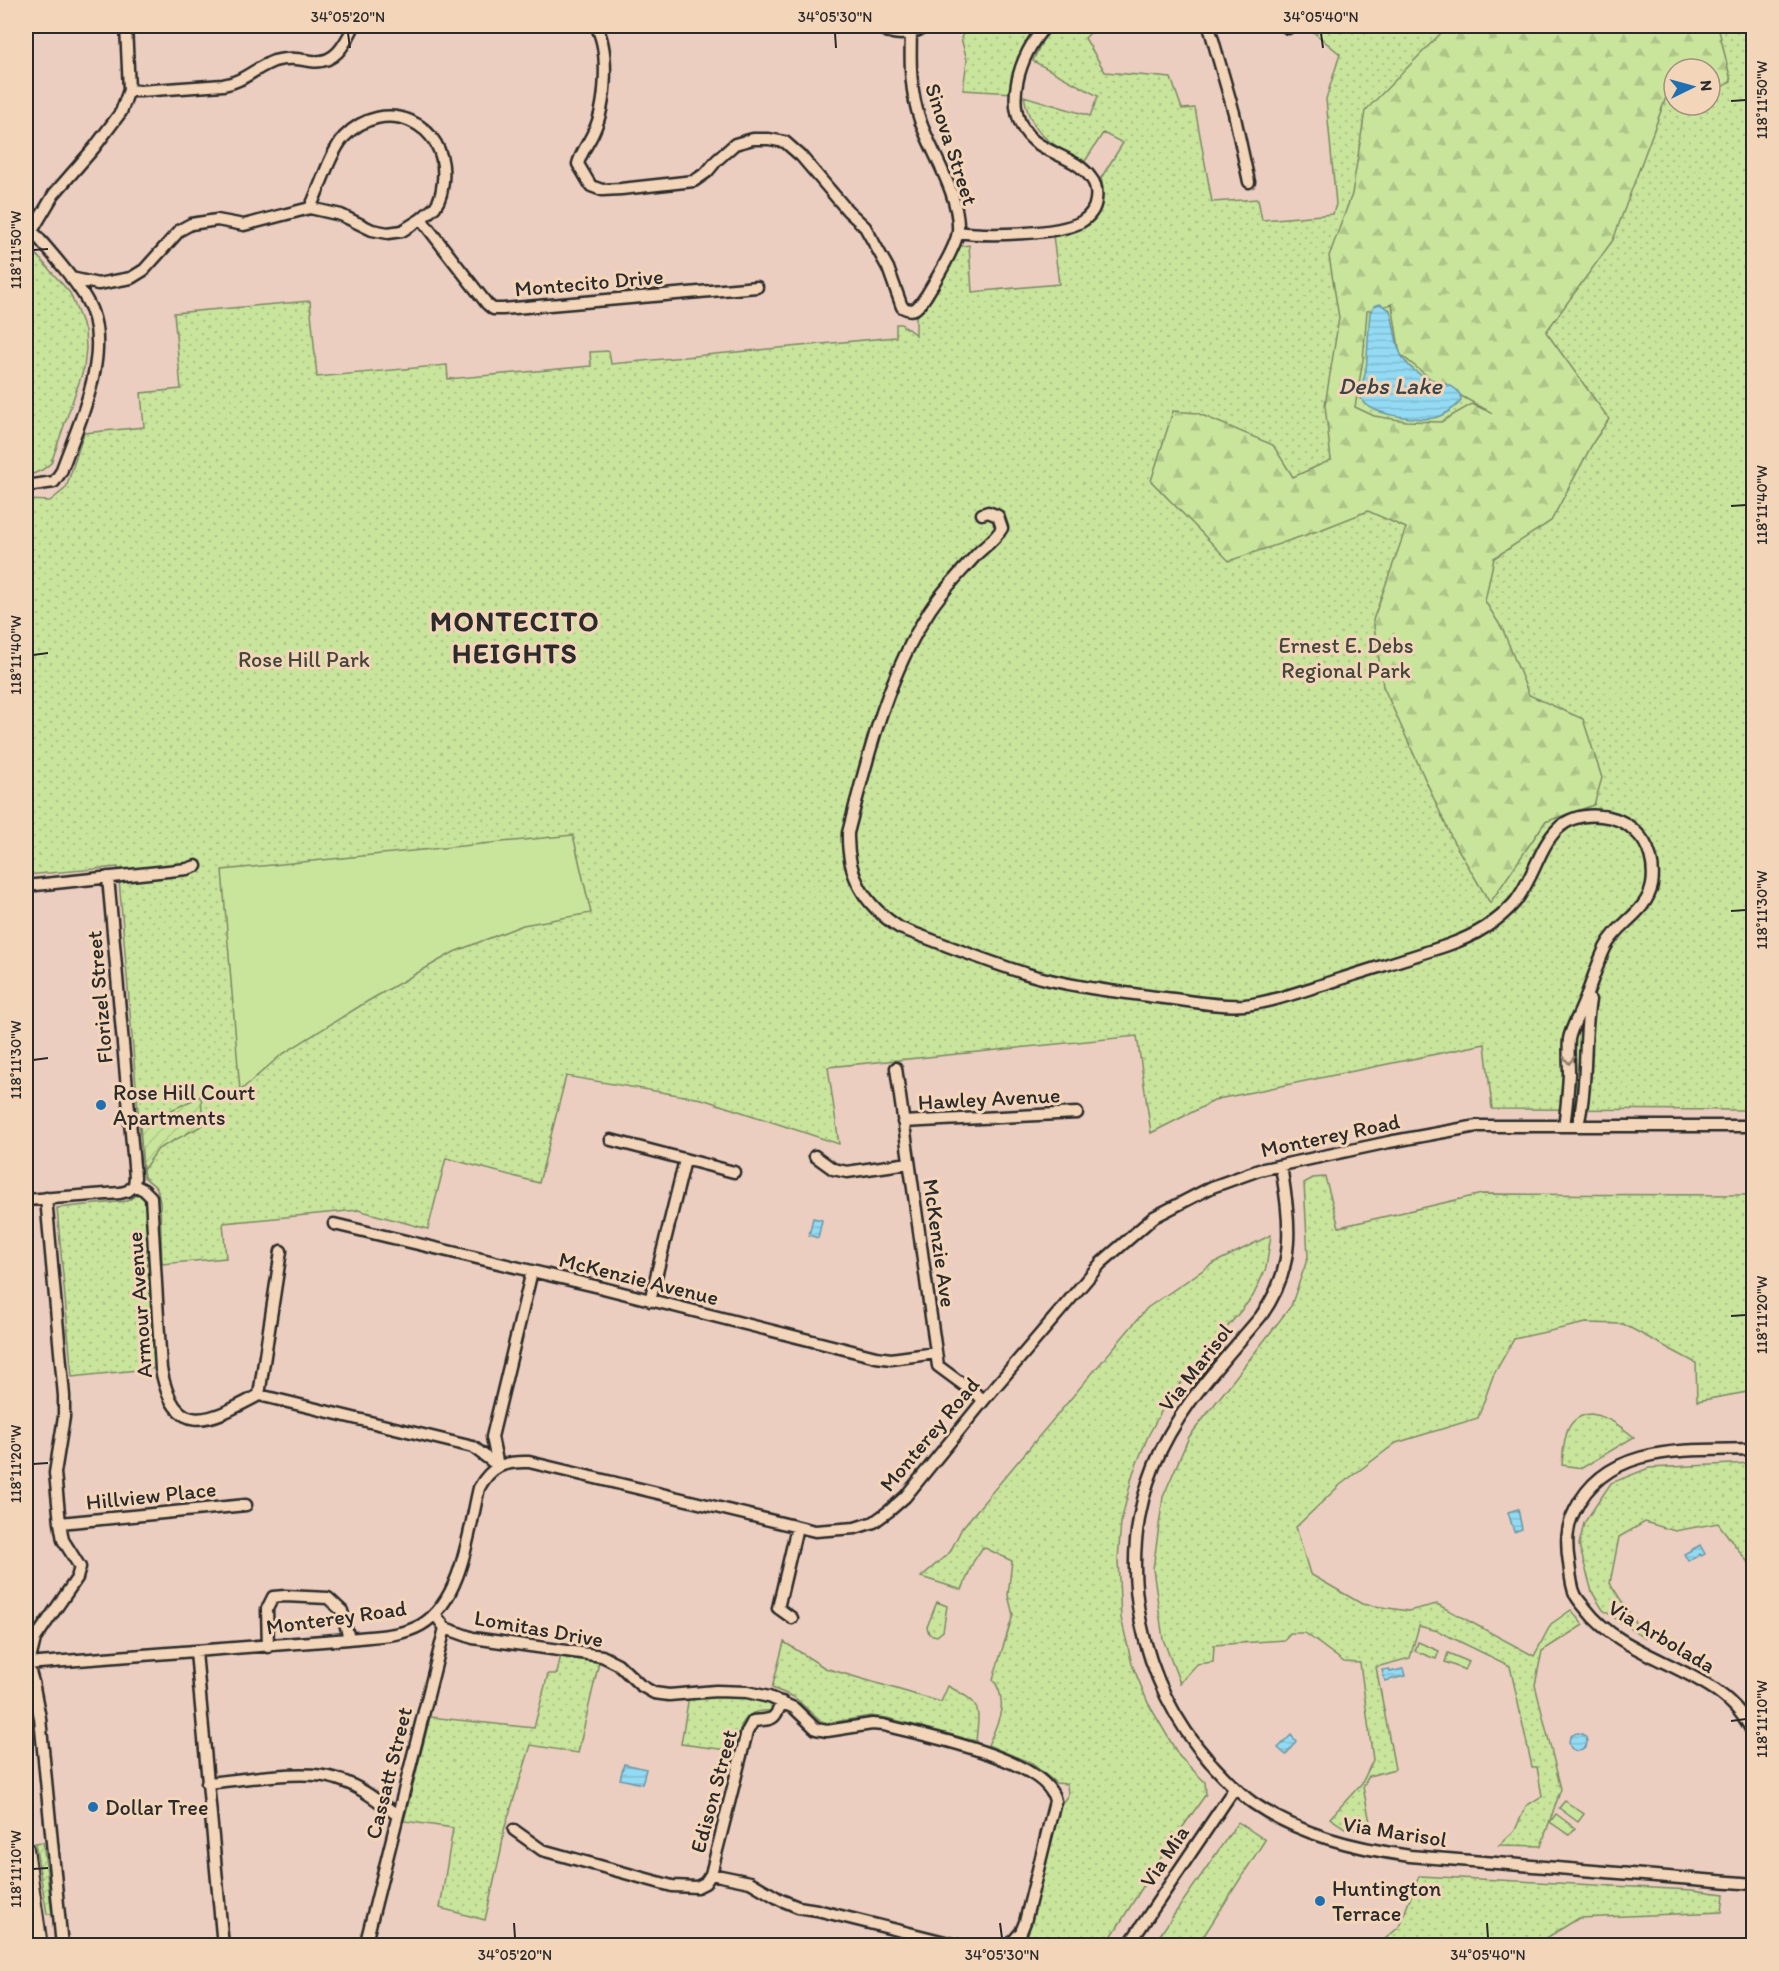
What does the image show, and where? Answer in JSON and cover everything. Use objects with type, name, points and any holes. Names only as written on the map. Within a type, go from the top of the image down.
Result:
[{"type":"main road","points":[[26,1849],[40,1946]]},
{"type":"street","points":[[26,486],[54,482],[61,472],[95,368],[97,334],[94,316],[87,301],[29,227],[122,112],[129,90],[126,26]]},
{"type":"street","points":[[129,90],[223,85],[234,83],[284,58],[323,61],[337,54],[354,26]]},
{"type":"street","points":[[596,26],[601,33],[605,66],[600,116],[578,164],[591,186],[602,190],[694,182],[735,144],[753,139],[785,142],[801,156],[847,210],[865,227],[888,268],[902,307],[909,311],[915,310],[930,290],[954,246],[958,232],[971,234],[1032,232],[1078,223],[1091,213],[1095,206],[1096,189],[1087,172],[1033,140],[1020,123],[1015,93],[1019,75],[1031,45],[1046,26]]},
{"type":"street","points":[[877,26],[897,35],[926,26]]},
{"type":"street","points":[[1209,26],[1234,113],[1249,182]]},
{"type":"street","name":"Sinova Street","points":[[911,32],[910,77],[913,96],[921,123],[953,197],[958,232]]},
{"type":"street","points":[[71,278],[98,284],[131,278],[144,270],[180,230],[191,224],[217,220],[244,225],[310,208],[340,215],[372,230],[402,231],[421,219],[435,206],[442,194],[444,173],[440,150],[429,134],[412,120],[386,116],[366,121],[342,139],[310,208]]},
{"type":"street","name":"Montecito Drive","points":[[421,219],[493,309],[757,287]]},
{"type":"street","points":[[982,514],[988,512],[998,516],[1002,528],[999,534],[948,586],[930,610],[910,644],[878,722],[848,832],[849,860],[857,882],[873,907],[900,928],[1023,973],[1091,988],[1212,1004],[1243,1005],[1266,1002],[1478,933],[1498,919],[1515,902],[1528,884],[1545,843],[1557,828],[1573,819],[1591,815],[1613,817],[1629,825],[1642,838],[1650,854],[1653,869],[1652,886],[1646,903],[1606,945],[1569,1038],[1568,1100],[1564,1125]]},
{"type":"street","points":[[26,886],[186,869],[196,866]]},
{"type":"street","name":"Florizel Street","points":[[108,877],[134,1185]]},
{"type":"street","points":[[1578,1125],[1584,1100],[1585,1038],[1590,999],[1602,966],[1606,945]]},
{"type":"street","points":[[1569,1038],[1585,1038]]},
{"type":"street","name":"McKenzie Ave","points":[[896,1068],[938,1366],[984,1400]]},
{"type":"street","name":"Hawley Avenue","points":[[903,1122],[1077,1113]]},
{"type":"street","name":"Monterey Road","points":[[27,1662],[268,1647],[398,1633],[421,1625],[435,1614],[449,1597],[456,1580],[479,1488],[486,1475],[498,1466],[514,1461],[530,1462],[815,1531],[836,1530],[874,1522],[905,1497],[1101,1263],[1154,1217],[1212,1187],[1259,1170],[1467,1128],[1513,1125],[1754,1126]]},
{"type":"street","points":[[611,1140],[735,1172]]},
{"type":"street","points":[[814,1156],[833,1169],[847,1172],[909,1164]]},
{"type":"street","points":[[650,1301],[686,1160]]},
{"type":"street","name":"Via Marisol","points":[[1281,1166],[1289,1220],[1289,1238],[1280,1281],[1268,1307],[1191,1399],[1173,1427],[1153,1468],[1143,1502],[1136,1543],[1136,1583],[1141,1625],[1149,1659],[1180,1723],[1200,1751],[1234,1789],[1268,1812],[1300,1829],[1365,1850],[1410,1857],[1752,1881]]},
{"type":"street","points":[[26,1200],[120,1193],[128,1191],[134,1185]]},
{"type":"street","name":"Armour Avenue","points":[[134,1185],[151,1197],[161,1369],[164,1387],[171,1403],[186,1416],[204,1420],[222,1415],[259,1395]]},
{"type":"street","points":[[46,1198],[64,1396],[64,1417],[55,1473],[63,1540],[80,1567],[77,1578],[34,1639],[27,1662],[40,1718],[63,1946]]},
{"type":"street","name":"McKenzie Avenue","points":[[334,1224],[876,1357],[891,1359],[936,1353]]},
{"type":"street","points":[[281,1251],[259,1395],[473,1447],[498,1466]]},
{"type":"street","points":[[498,1466],[492,1437],[532,1271]]},
{"type":"street","name":"Via Arbolada","points":[[1754,1449],[1681,1451],[1634,1458],[1605,1472],[1583,1493],[1573,1513],[1566,1539],[1575,1594],[1592,1618],[1612,1633],[1726,1697],[1749,1725],[1754,1736]]},
{"type":"street","name":"Hillview Place","points":[[60,1523],[246,1505]]},
{"type":"street","points":[[792,1618],[778,1608],[797,1527]]},
{"type":"street","points":[[268,1647],[267,1609],[273,1598],[285,1596],[328,1598],[342,1611],[349,1639]]},
{"type":"street","points":[[435,1614],[445,1628]]},
{"type":"street","name":"Lomitas Drive","points":[[445,1628],[473,1638],[602,1656],[618,1664],[640,1685],[654,1693],[669,1695],[716,1691],[747,1692],[782,1702],[794,1708],[816,1729],[827,1731],[872,1724],[883,1725],[980,1750],[1005,1760],[1032,1775],[1054,1795],[1053,1814],[1025,1922],[1021,1932],[1009,1946]]},
{"type":"street","name":"Cassatt Street","points":[[365,1946],[445,1628]]},
{"type":"street","points":[[196,1652],[224,1946]]},
{"type":"street","name":"Edison Street","points":[[711,1874],[747,1732],[753,1721],[771,1720],[776,1716],[782,1702]]},
{"type":"street","points":[[207,1783],[315,1775],[336,1778],[363,1790],[397,1815]]},
{"type":"street","name":"Via Mia","points":[[1128,1946],[1234,1789]]},
{"type":"street","points":[[514,1830],[542,1850],[672,1886],[697,1887],[705,1883],[711,1874],[750,1882],[798,1907],[961,1946]]},
{"type":"green space","points":[[967,26],[1038,26],[1021,58],[1014,93],[963,90],[967,60],[961,38]]},
{"type":"green space","name":"Ernest E. Debs Regional Park","points":[[1057,26],[1097,26],[1085,38],[1105,72],[1171,78],[1182,109],[1195,108],[1212,202],[1258,199],[1262,220],[1333,214],[1336,204],[1326,99],[1340,54],[1306,26],[1753,26],[1753,1110],[1492,1109],[1485,1044],[1218,1099],[1151,1133],[1137,1036],[828,1067],[839,1144],[702,1099],[566,1076],[539,1183],[446,1158],[428,1229],[358,1210],[223,1223],[226,1258],[162,1264],[160,1202],[157,1188],[144,1177],[143,1170],[118,867],[26,875],[26,500],[50,501],[66,488],[84,433],[144,427],[141,393],[181,389],[174,313],[310,301],[317,377],[447,365],[448,379],[591,366],[590,352],[609,351],[611,364],[896,337],[896,324],[901,324],[916,335],[916,315],[925,304],[956,247],[969,245],[972,292],[1059,284],[1053,235],[1083,226],[1099,212],[1103,188],[1101,178],[1123,143],[1103,133],[1084,163],[1045,137],[1032,121],[1024,96],[1090,116],[1098,96],[1033,61],[1043,39]]},
{"type":"green space","points":[[1448,26],[1718,26],[1731,81],[1722,87],[1722,57],[1662,57],[1662,108],[1613,240],[1546,332],[1609,419],[1594,441],[1551,521],[1494,558],[1485,601],[1503,630],[1529,695],[1583,719],[1602,778],[1594,805],[1545,822],[1490,903],[1453,841],[1383,686],[1373,620],[1406,528],[1368,511],[1229,561],[1151,481],[1173,411],[1197,413],[1273,445],[1293,477],[1331,460],[1325,405],[1339,318],[1329,256],[1352,194],[1365,111]],"holes":[[[1392,304],[1400,354],[1432,380],[1492,413],[1472,404],[1441,422],[1406,421],[1374,416],[1355,407],[1363,360],[1367,311]]]},
{"type":"green space","points":[[26,243],[70,293],[85,331],[86,348],[84,368],[51,463],[26,477]]},
{"type":"green space","points":[[573,835],[591,913],[523,925],[454,952],[368,1001],[281,1055],[240,1091],[222,870]]},
{"type":"green space","points":[[201,1096],[203,1125],[158,1149],[143,1170],[140,1125]]},
{"type":"green space","points":[[1325,1177],[1339,1227],[1482,1194],[1753,1195],[1754,1381],[1747,1392],[1697,1401],[1696,1363],[1623,1324],[1586,1323],[1514,1339],[1493,1376],[1478,1418],[1396,1443],[1340,1485],[1296,1527],[1310,1574],[1362,1604],[1408,1611],[1437,1604],[1534,1656],[1551,1624],[1571,1610],[1583,1625],[1542,1651],[1535,1685],[1561,1789],[1541,1846],[1499,1845],[1515,1830],[1526,1806],[1542,1796],[1537,1767],[1532,1767],[1510,1666],[1438,1631],[1419,1626],[1410,1658],[1376,1667],[1395,1769],[1369,1776],[1363,1787],[1372,1832],[1345,1828],[1330,1818],[1362,1783],[1373,1760],[1360,1663],[1344,1662],[1305,1633],[1290,1633],[1284,1640],[1214,1645],[1213,1662],[1197,1664],[1180,1683],[1163,1639],[1153,1569],[1163,1497],[1189,1437],[1291,1306],[1308,1257],[1304,1183],[1313,1178]]},
{"type":"green space","points":[[141,1192],[147,1199],[156,1368],[72,1377],[57,1208],[127,1201]]},
{"type":"green space","points":[[1271,1235],[1266,1268],[1253,1296],[1168,1399],[1148,1436],[1133,1473],[1121,1522],[1118,1560],[1121,1618],[1132,1664],[1148,1703],[1179,1756],[1205,1782],[1206,1794],[1161,1858],[1106,1945],[1015,1945],[1027,1932],[1059,1807],[1068,1795],[1067,1784],[1056,1783],[1031,1763],[988,1745],[1001,1712],[1001,1696],[993,1679],[1013,1615],[1008,1595],[1012,1561],[983,1547],[973,1562],[962,1590],[921,1577],[950,1552],[962,1528],[1147,1308],[1212,1264]]},
{"type":"green space","points":[[1591,1414],[1609,1420],[1634,1437],[1582,1468],[1562,1465],[1565,1439],[1570,1425],[1582,1416]]},
{"type":"green space","points":[[1753,1463],[1753,1566],[1718,1523],[1675,1531],[1645,1522],[1619,1537],[1610,1583],[1645,1638],[1603,1610],[1592,1592],[1579,1545],[1584,1523],[1611,1483],[1649,1468]]},
{"type":"green space","points":[[937,1602],[947,1606],[943,1631],[937,1636],[929,1634],[927,1627]]},
{"type":"green space","points":[[784,1642],[825,1668],[941,1702],[948,1686],[967,1697],[976,1706],[978,1719],[976,1741],[887,1718],[870,1716],[829,1723],[820,1721],[794,1697],[772,1688]]},
{"type":"green space","points":[[1418,1642],[1439,1651],[1436,1659],[1415,1651]]},
{"type":"green space","points":[[1448,1653],[1469,1662],[1465,1670],[1445,1662]]},
{"type":"green space","points":[[561,1654],[600,1658],[578,1753],[531,1745],[504,1830],[485,1920],[440,1908],[453,1828],[404,1821],[430,1717],[534,1728],[548,1674],[557,1674]]},
{"type":"green space","points":[[713,1694],[766,1699],[774,1704],[773,1710],[756,1712],[745,1720],[740,1729],[735,1751],[681,1744],[689,1696]]},
{"type":"green space","points":[[1565,1801],[1584,1814],[1578,1822],[1559,1808]]},
{"type":"green space","points":[[1556,1814],[1575,1828],[1569,1835],[1550,1822]]},
{"type":"green space","points":[[1238,1822],[1265,1840],[1198,1945],[1153,1945]]},
{"type":"green space","points":[[43,1842],[52,1914],[47,1914],[35,1843]]},
{"type":"green space","points":[[1419,1876],[1692,1890],[1724,1894],[1722,1912],[1579,1918],[1535,1945],[1378,1945],[1399,1927]]},
{"type":"green space","points":[[1753,1900],[1753,1945],[1746,1945]]},
{"type":"water","name":"Debs Lake","points":[[1380,304],[1390,310],[1398,347],[1405,362],[1426,378],[1457,390],[1461,401],[1455,407],[1434,418],[1417,419],[1382,412],[1365,403],[1361,397],[1361,390],[1366,369],[1370,313],[1374,306]]},
{"type":"water","points":[[813,1218],[822,1220],[818,1238],[809,1235]]},
{"type":"water","points":[[1518,1509],[1522,1529],[1514,1532],[1508,1512]]},
{"type":"water","points":[[1700,1545],[1705,1554],[1701,1556],[1700,1554],[1688,1561],[1684,1554]]},
{"type":"water","points":[[1389,1669],[1390,1672],[1403,1669],[1405,1676],[1385,1681],[1382,1670]]},
{"type":"water","points":[[1574,1733],[1582,1733],[1587,1738],[1585,1749],[1574,1751],[1569,1746],[1569,1738]]},
{"type":"water","points":[[1291,1735],[1296,1741],[1286,1755],[1278,1748]]},
{"type":"water","points":[[624,1764],[646,1769],[642,1784],[620,1779]]},
{"type":"place","name":"Rose Hill Court Apartments","points":[[101,1105]]},
{"type":"place","name":"Dollar Tree","points":[[93,1807]]},
{"type":"place","name":"Huntington Terrace","points":[[1320,1901]]},
{"type":"district","name":"MONTECITO HEIGHTS","points":[[515,637]]},
{"type":"park label","name":"Rose Hill Park","points":[[304,659]]}]
